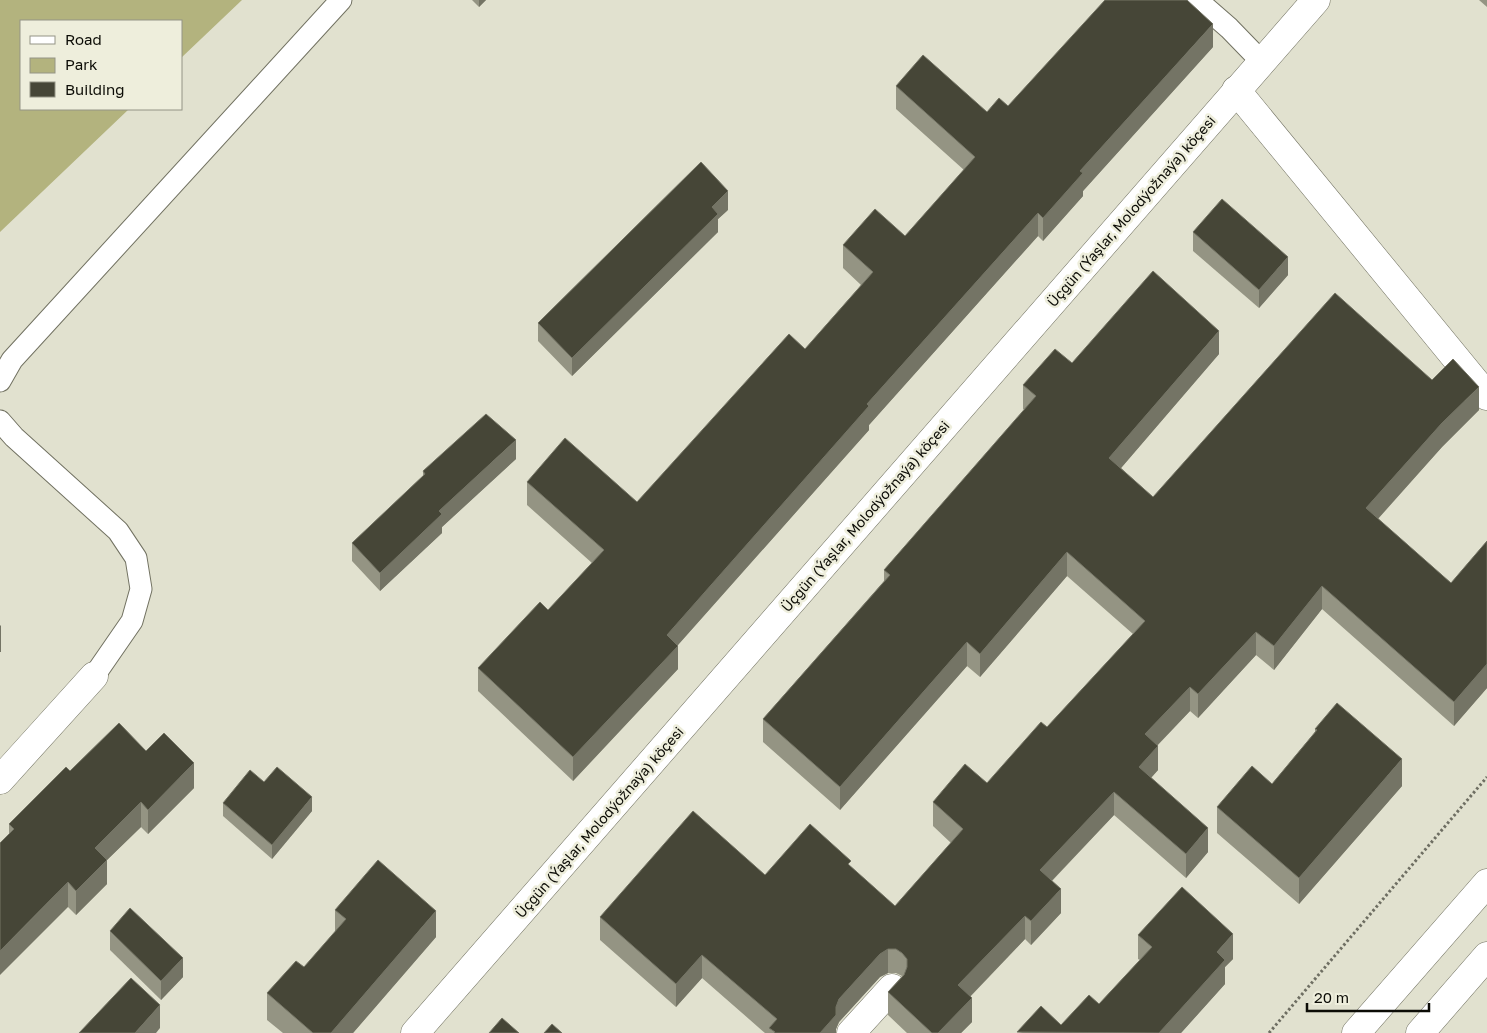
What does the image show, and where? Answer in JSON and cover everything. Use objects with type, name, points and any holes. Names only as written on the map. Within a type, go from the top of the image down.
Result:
[{"type":"street","name":"Üçgün (Ýaşlar, Molodýožnaýa) köçesi","points":[[415,1033],[1316,0]]},
{"type":"street","points":[[1236,90],[1487,396]]},
{"type":"street","points":[[0,780],[94,676]]},
{"type":"street","points":[[1356,1033],[1487,884]]},
{"type":"street","points":[[1420,1033],[1487,956]]},
{"type":"street","points":[[851,1033],[892,988]]},
{"type":"lane","points":[[0,381],[12,360],[341,0]]},
{"type":"lane","points":[[1197,0],[1229,28],[1261,61]]},
{"type":"lane","points":[[0,420],[14,437],[118,531],[136,558],[141,589],[132,622],[94,676]]},
{"type":"path","points":[[1269,1033],[1487,777]]},
{"type":"green space","points":[[0,0],[242,0],[182,57],[182,20],[20,20],[20,110],[128,110],[0,232]]},
{"type":"building","points":[[1105,0],[1187,0],[1213,24],[1080,171],[1083,173],[1043,218],[1038,213],[867,404],[869,406],[667,635],[678,646],[573,757],[478,668],[540,602],[548,610],[604,550],[527,482],[565,438],[637,502],[789,334],[805,349],[873,272],[843,245],[875,209],[905,236],[975,157],[896,86],[923,55],[987,112],[999,98],[1008,106]]},
{"type":"building","points":[[701,162],[728,191],[712,207],[718,214],[572,358],[538,323]]},
{"type":"building","points":[[1222,199],[1288,257],[1259,290],[1193,232]]},
{"type":"building","points":[[1153,271],[1219,331],[1109,458],[1153,497],[1335,293],[1432,380],[1453,359],[1479,387],[1442,423],[1366,508],[1451,583],[1487,541],[1487,664],[1454,702],[1322,586],[1274,646],[1256,632],[1198,694],[1190,687],[1145,734],[1158,746],[1139,767],[1208,828],[1186,854],[1114,792],[1040,870],[1061,889],[1031,921],[1025,916],[958,985],[972,998],[938,1033],[932,1033],[888,992],[904,975],[907,967],[907,959],[896,949],[888,949],[880,954],[839,999],[836,1015],[820,1033],[774,1033],[769,1028],[777,1019],[702,955],[676,984],[600,917],[693,811],[765,875],[810,824],[851,861],[848,864],[895,906],[963,829],[933,802],[965,764],[987,783],[1041,722],[1047,727],[1145,621],[1067,552],[980,654],[967,642],[840,787],[763,719],[890,575],[884,570],[1036,396],[1023,385],[1055,349],[1072,363]]},
{"type":"building","points":[[486,414],[516,440],[439,511],[442,514],[380,573],[352,543],[425,474],[423,471]]},
{"type":"building","points":[[1337,703],[1402,759],[1299,878],[1217,807],[1252,766],[1272,784]]},
{"type":"building","points":[[119,723],[146,751],[164,733],[194,763],[148,810],[141,802],[95,848],[107,860],[76,891],[68,882],[0,951],[0,843],[14,829],[9,824],[66,767],[70,771]]},
{"type":"building","points":[[277,767],[312,797],[272,845],[223,803],[250,770],[264,782]]},
{"type":"building","points":[[378,860],[436,911],[331,1033],[313,1033],[267,993],[296,961],[304,967],[346,919],[335,910]]},
{"type":"building","points":[[1182,887],[1233,934],[1217,952],[1225,960],[1159,1033],[1017,1032],[1041,1006],[1061,1025],[1089,995],[1099,1004],[1152,947],[1138,935]]},
{"type":"building","points":[[130,908],[183,958],[161,981],[110,931]]},
{"type":"building","points":[[131,978],[160,1005],[135,1033],[79,1033]]},
{"type":"building","points":[[502,1018],[519,1033],[489,1033]]},
{"type":"building","points":[[552,1024],[562,1033],[544,1033]]}]
